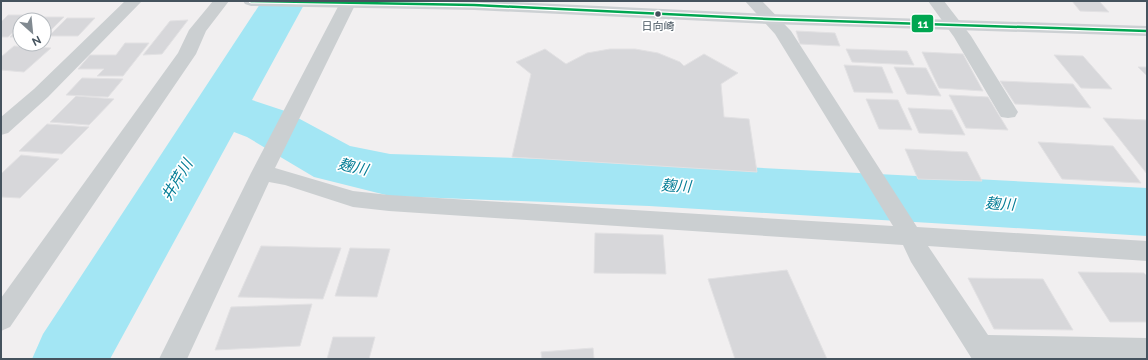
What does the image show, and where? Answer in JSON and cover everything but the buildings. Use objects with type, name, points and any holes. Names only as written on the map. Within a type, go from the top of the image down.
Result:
[{"type":"street","points":[[1,128],[42,93],[134,1]]},
{"type":"street","points":[[2,316],[187,54],[198,30],[221,1]]},
{"type":"street","points":[[251,1],[476,3],[769,19],[1147,31]]},
{"type":"street","points":[[754,1],[769,19],[782,31],[907,229],[920,255],[985,353],[1147,350]]},
{"type":"street","points":[[936,1],[962,36],[1008,112]]},
{"type":"street","points":[[173,359],[345,3]]},
{"type":"street","points":[[262,173],[287,178],[353,199],[389,203],[907,229],[1147,251]]},
{"type":"waterway","name":"井芹川","points":[[220,108],[284,1]]},
{"type":"waterway","name":"井芹川","points":[[70,359],[220,108]]},
{"type":"waterway","name":"麹川","points":[[220,108],[266,124],[335,163],[390,175],[649,184],[1147,212]]},
{"type":"transit line","name":"11","points":[[251,1],[348,4],[474,5],[769,19],[1147,31]]},
{"type":"place","name":"日向崎","points":[[658,14]]}]
